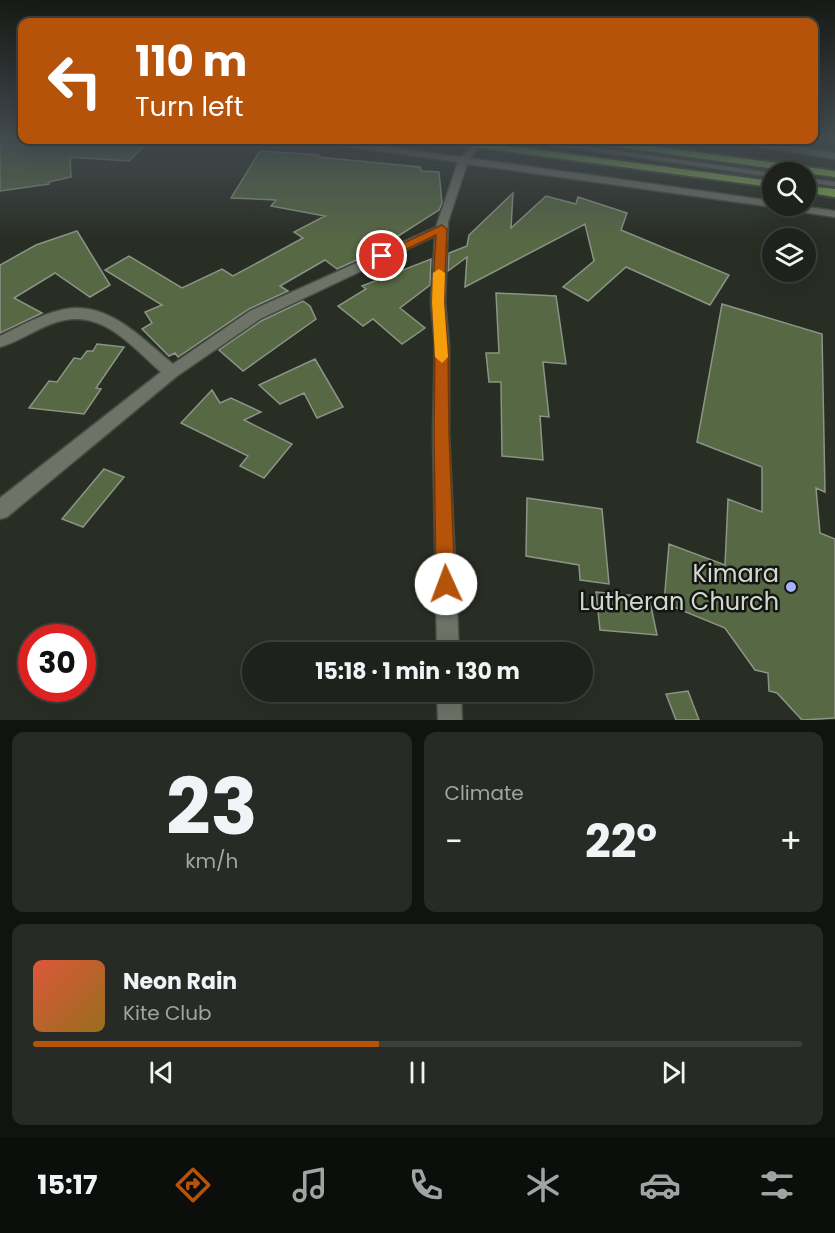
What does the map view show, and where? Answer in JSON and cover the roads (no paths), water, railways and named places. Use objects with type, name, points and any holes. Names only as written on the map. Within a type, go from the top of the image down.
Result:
[{"type":"highway","points":[[688,173],[762,183]]},
{"type":"highway","points":[[816,190],[835,193]]},
{"type":"street","points":[[448,642],[441,433],[442,345],[438,302],[442,229],[460,173]]},
{"type":"street","points":[[557,173],[762,203]]},
{"type":"street","points":[[816,211],[835,214]]},
{"type":"street","points":[[0,510],[172,372],[255,315],[442,229]]},
{"type":"street","points":[[0,342],[57,317],[84,313],[110,321],[172,372]]},
{"type":"street","points":[[449,702],[450,720]]},
{"type":"lane","points":[[816,181],[835,184]]},
{"type":"place","name":"Kimara Lutheran Church","points":[[791,587]]}]
